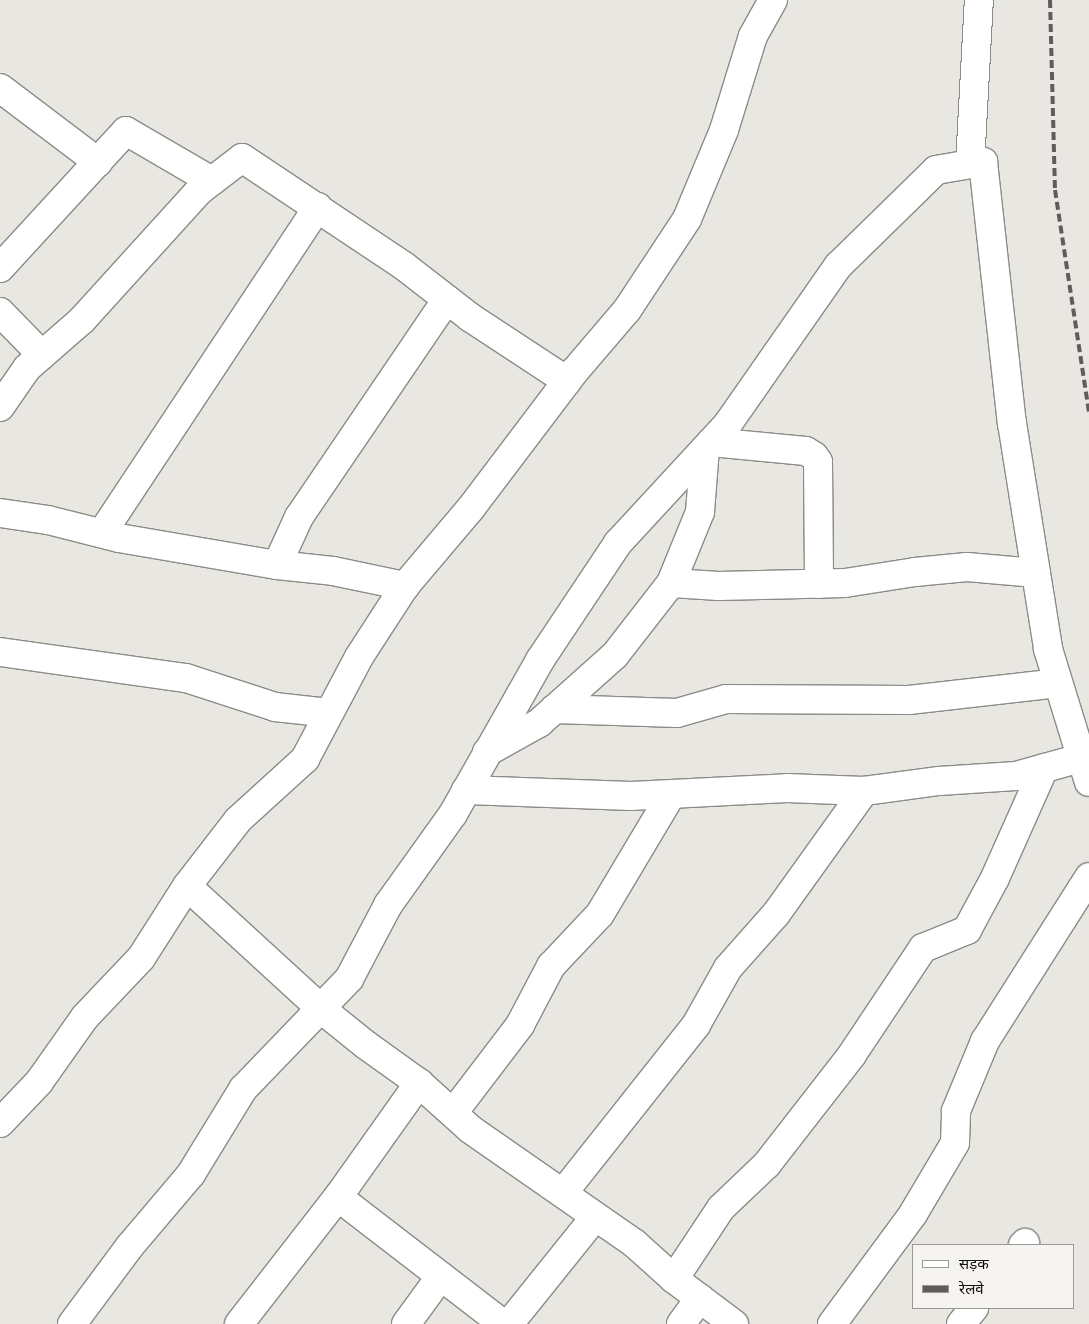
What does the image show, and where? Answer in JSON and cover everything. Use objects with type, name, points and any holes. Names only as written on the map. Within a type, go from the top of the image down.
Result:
[{"type":"street","points":[[0,1123],[39,1082],[85,1017],[141,958],[187,886],[238,820],[305,759],[359,657],[405,586],[471,508],[567,381],[627,310],[687,219],[724,130],[754,36],[774,0]]},
{"type":"street","points":[[970,164],[979,0]]},
{"type":"street","points":[[0,88],[98,162]]},
{"type":"street","points":[[0,268],[126,131],[212,181]]},
{"type":"street","points":[[0,407],[28,368],[82,320],[145,249],[212,181],[242,158],[318,207],[447,299],[567,381]]},
{"type":"street","points":[[72,1324],[130,1246],[191,1174],[243,1089],[349,978],[388,905],[453,814],[486,752],[540,660],[618,542],[708,445],[803,319],[838,266],[936,170],[983,162],[1012,423],[1048,649],[1085,770],[1044,768],[1016,776],[939,781],[864,791],[787,788],[672,795],[466,790]]},
{"type":"street","points":[[102,534],[318,207]]},
{"type":"street","points":[[277,565],[299,517],[447,299]]},
{"type":"street","points":[[0,312],[42,355]]},
{"type":"street","points":[[486,752],[539,723],[615,655],[672,583],[700,512],[708,445]]},
{"type":"street","points":[[708,445],[806,451],[814,456],[818,462],[820,584]]},
{"type":"street","points":[[0,513],[48,520],[102,534],[277,565],[333,571],[405,586]]},
{"type":"street","points":[[672,583],[719,586],[820,584],[967,568],[1036,573]]},
{"type":"street","points":[[0,652],[186,678],[275,707],[329,713]]},
{"type":"street","points":[[554,709],[677,713],[726,699],[908,700],[1058,684]]},
{"type":"street","points":[[674,1279],[721,1208],[767,1164],[851,1056],[923,948],[967,930],[995,878],[1044,768]]},
{"type":"street","points":[[563,1193],[690,1033],[728,968],[776,914],[864,791]]},
{"type":"street","points":[[453,1113],[520,1025],[551,966],[600,914],[672,795]]},
{"type":"street","points":[[832,1324],[913,1214],[955,1143],[956,1111],[986,1041],[1089,877]]},
{"type":"street","points":[[187,886],[320,1008],[418,1084],[470,1129],[634,1243],[674,1279],[734,1324]]},
{"type":"street","points":[[239,1324],[338,1197],[418,1084]]},
{"type":"street","points":[[338,1197],[503,1324]]},
{"type":"street","points":[[509,1324],[595,1217]]},
{"type":"street","points":[[406,1324],[441,1276]]},
{"type":"street","points":[[681,1324],[700,1298]]},
{"type":"street","points":[[961,1324],[973,1309]]},
{"type":"railway","points":[[1050,0],[1055,190],[1089,411]]}]
